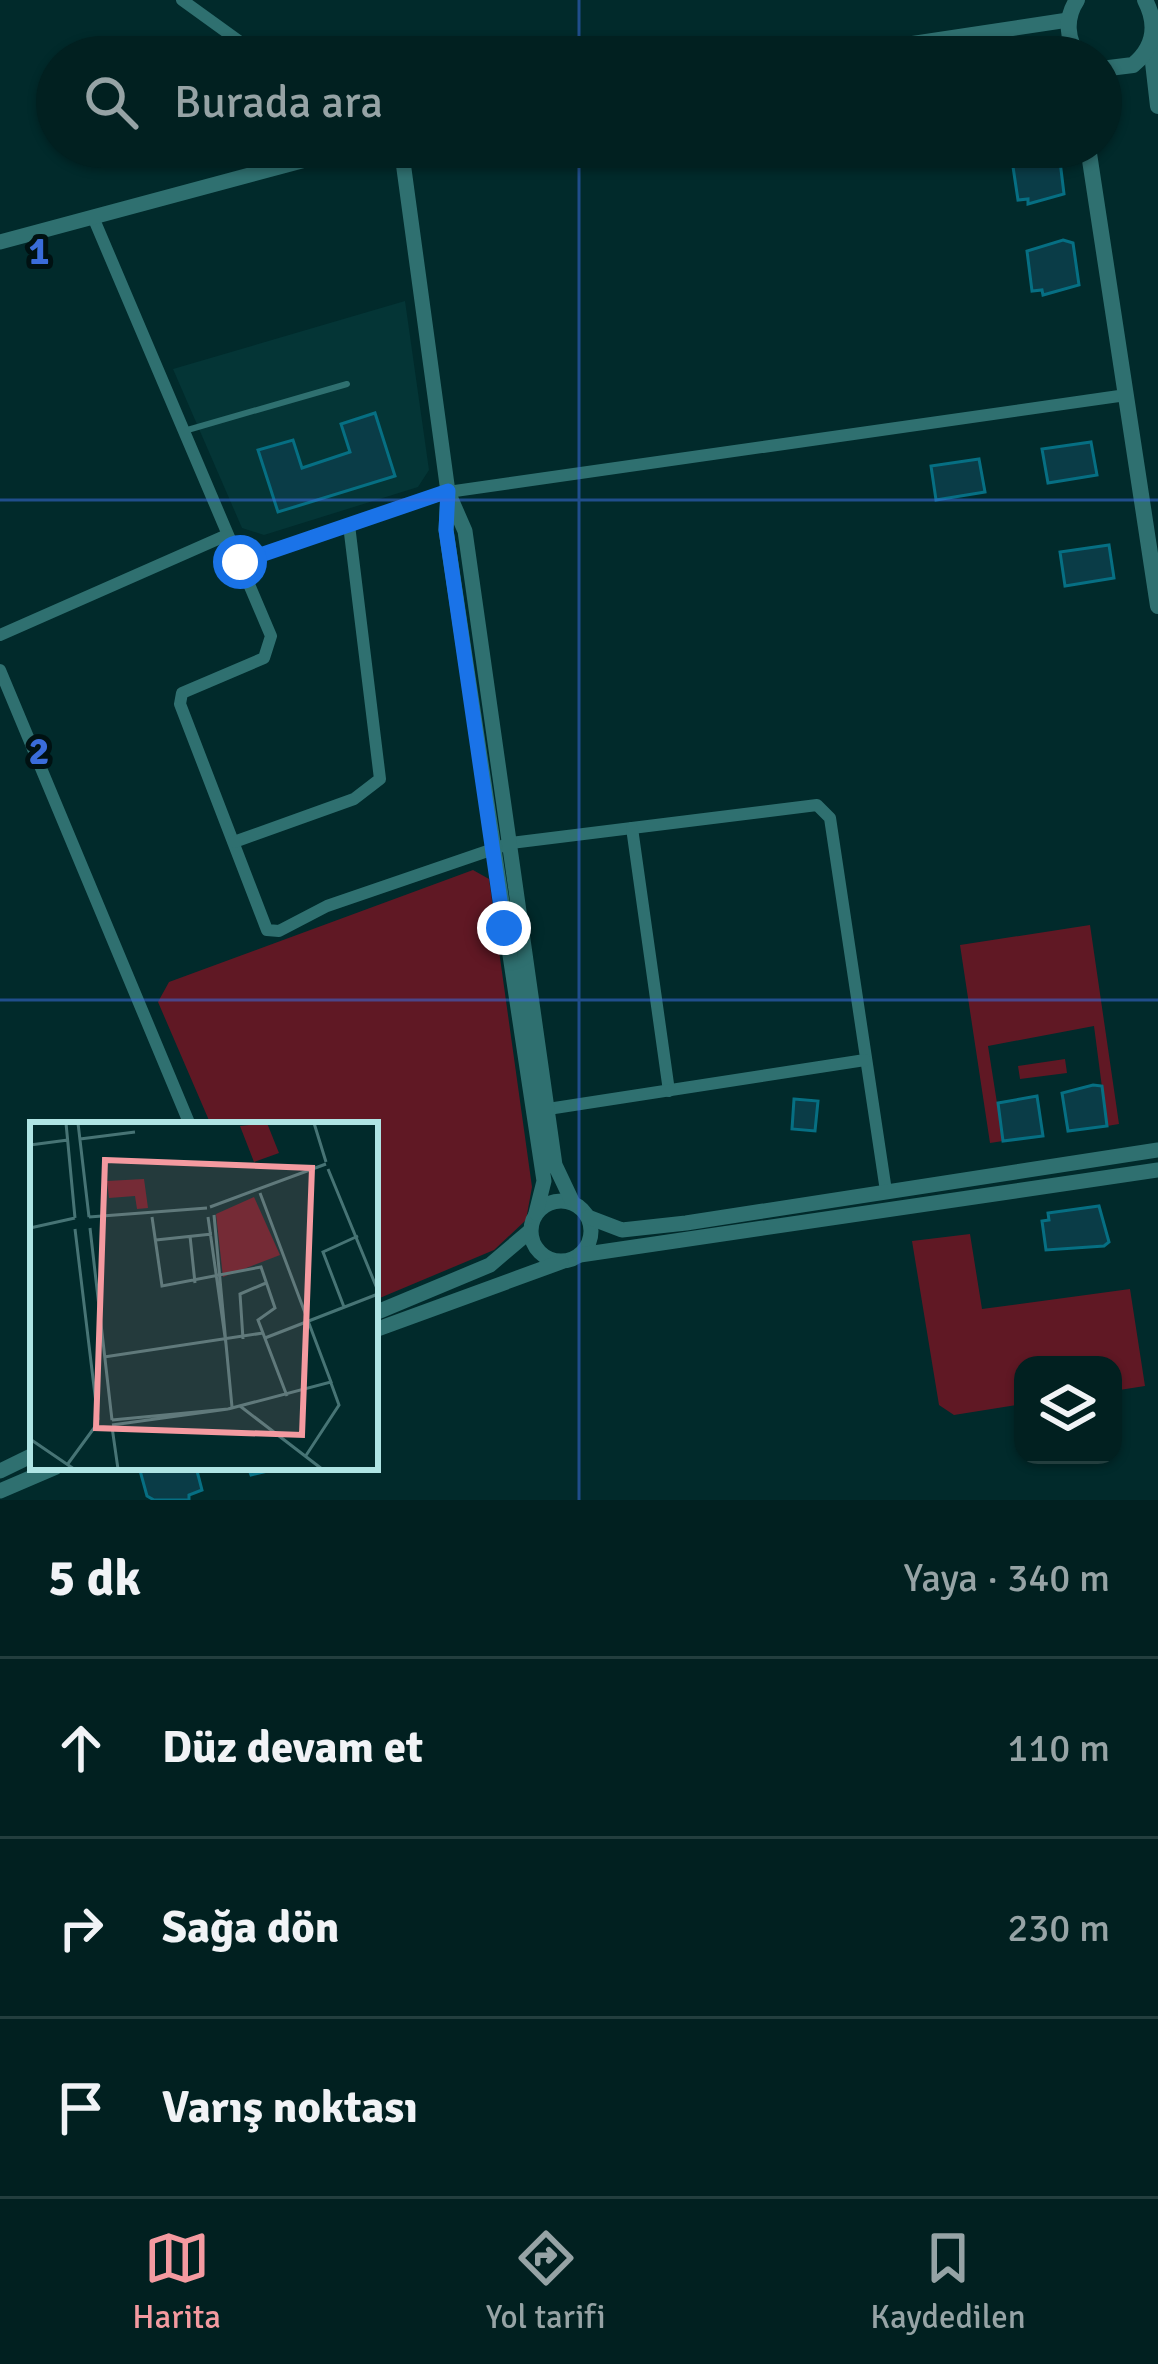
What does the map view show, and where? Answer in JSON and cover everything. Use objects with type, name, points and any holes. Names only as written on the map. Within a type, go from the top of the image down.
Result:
[{"type":"main road","points":[[1145,0],[1156,17],[1151,45],[1158,106]]},
{"type":"main road","points":[[1122,66],[1132,65],[1151,45]]},
{"type":"main road","points":[[1091,168],[1158,606]]},
{"type":"street","points":[[182,0],[232,36]]},
{"type":"street","points":[[932,36],[1070,9]]},
{"type":"street","points":[[0,242],[275,168]]},
{"type":"street","points":[[378,1312],[490,1265],[530,1232],[544,1181],[446,530],[448,491],[404,168]]},
{"type":"street","points":[[93,217],[180,432],[240,562],[271,649],[232,675],[182,693],[179,704],[267,930],[279,931],[327,906],[511,843],[817,805],[824,809],[886,1191]]},
{"type":"street","points":[[240,562],[448,491],[1126,395]]},
{"type":"street","points":[[448,491],[465,531],[555,1165],[573,1203],[588,1217],[622,1230],[1158,1150]]},
{"type":"street","points":[[234,842],[354,799],[380,779],[349,525]]},
{"type":"street","points":[[0,635],[227,535]]},
{"type":"street","points":[[0,670],[189,1122]]},
{"type":"street","points":[[632,828],[669,1090]]},
{"type":"street","points":[[548,1109],[865,1060]]},
{"type":"street","points":[[378,1329],[580,1256],[1158,1171]]},
{"type":"street","points":[[536,1214],[552,1202],[573,1203]]},
{"type":"street","points":[[580,1256],[590,1238],[588,1217]]},
{"type":"street","points":[[530,1232],[536,1250],[561,1262]]},
{"type":"street","points":[[0,1471],[30,1456]]},
{"type":"street","points":[[0,1491],[49,1470]]},
{"type":"lane","points":[[180,432],[347,384]]},
{"type":"shaded area","points":[[405,301],[429,470],[418,487],[264,535],[242,528],[173,369]]},
{"type":"shaded area","points":[[473,870],[489,879],[532,1187],[526,1220],[494,1250],[378,1299],[378,1122],[210,1122],[158,1002],[169,982]]},
{"type":"shaded area","points":[[1090,925],[1119,1124],[1107,1126],[1094,1026],[988,1046],[1003,1141],[990,1143],[960,945]]},
{"type":"shaded area","points":[[1065,1059],[1067,1073],[1020,1079],[1018,1066]]},
{"type":"shaded area","points":[[970,1234],[982,1309],[1130,1289],[1145,1386],[1122,1390],[1122,1356],[1014,1356],[1014,1405],[954,1415],[939,1405],[912,1241]]},
{"type":"building","points":[[1013,168],[1061,168],[1064,194],[1028,204],[1028,199],[1018,200]]},
{"type":"building","points":[[1063,240],[1073,243],[1079,285],[1043,295],[1042,290],[1032,291],[1027,251]]},
{"type":"building","points":[[375,413],[395,476],[278,512],[258,450],[293,440],[302,468],[350,452],[341,424]]},
{"type":"building","points":[[1091,442],[1097,475],[1048,483],[1042,449]]},
{"type":"building","points":[[979,459],[985,492],[936,500],[931,466]]},
{"type":"building","points":[[1109,545],[1114,578],[1065,586],[1060,552]]},
{"type":"building","points":[[1102,1086],[1107,1126],[1068,1131],[1062,1093]]},
{"type":"building","points":[[1037,1096],[1043,1136],[1003,1141],[998,1103]]},
{"type":"building","points":[[794,1099],[818,1101],[815,1131],[792,1129]]},
{"type":"building","points":[[1099,1206],[1109,1242],[1046,1250],[1042,1221],[1049,1220],[1048,1213]]},
{"type":"building","points":[[140,1470],[197,1470],[202,1490],[189,1495],[189,1500],[147,1496]]},
{"type":"route","points":[[240,562],[448,491],[446,530],[504,928]]}]
